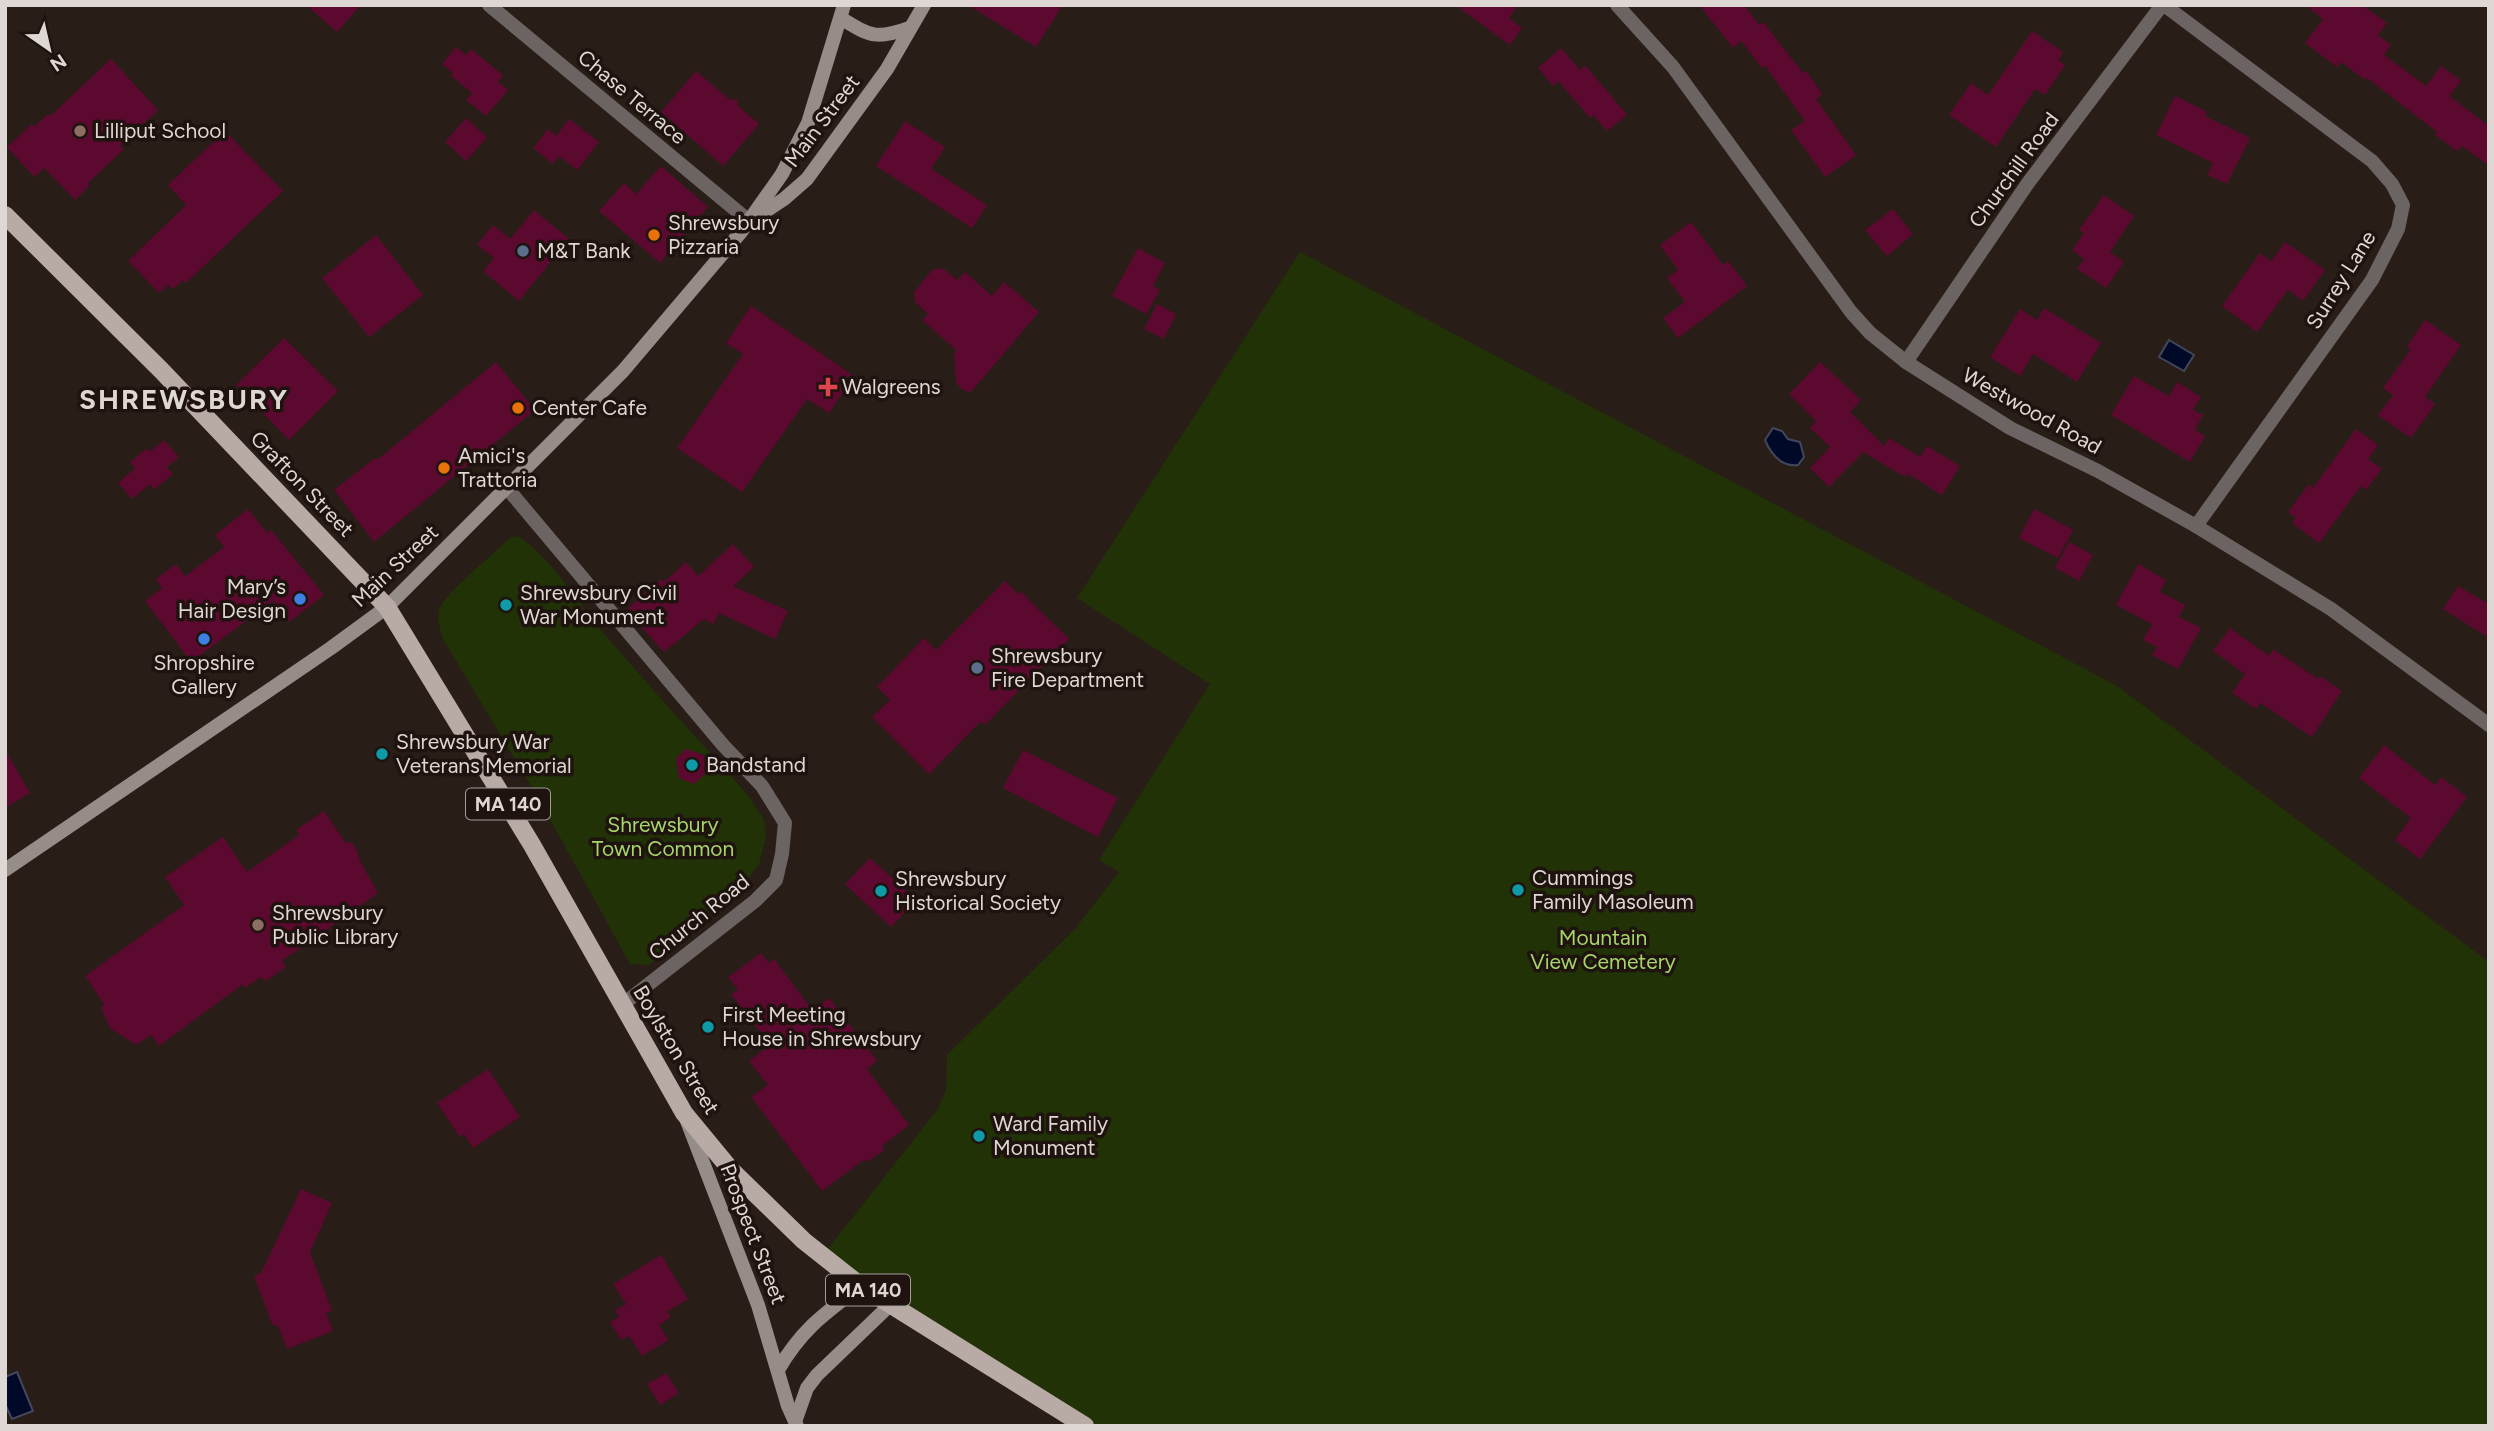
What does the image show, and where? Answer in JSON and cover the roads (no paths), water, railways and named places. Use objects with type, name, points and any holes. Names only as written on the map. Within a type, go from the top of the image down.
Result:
[{"type":"main road","name":"Main Street","points":[[749,221],[784,199],[807,179],[887,69],[923,5]]},
{"type":"main road","name":"Main Street","points":[[5,870],[387,607],[623,371],[749,221],[782,174],[808,123],[843,12],[867,35],[889,36],[909,28]]},
{"type":"main road","name":"Grafton Street","points":[[5,215],[169,378],[387,607]]},
{"type":"main road","name":"Boylston Street","points":[[387,607],[533,845],[684,1113],[731,1170],[804,1241],[861,1286],[1085,1426]]},
{"type":"main road","name":"Prospect Street","points":[[684,1113],[758,1305],[788,1406],[796,1422]]},
{"type":"main road","points":[[778,1370],[793,1345],[811,1325],[861,1286]]},
{"type":"main road","name":"Prospect Street","points":[[796,1422],[807,1388],[817,1375],[891,1304]]},
{"type":"street","name":"Chase Terrace","points":[[489,5],[749,221]]},
{"type":"street","name":"Westwood Road","points":[[1617,5],[1673,67],[1851,312],[1870,333],[1906,362],[2010,428],[2082,462],[2196,526],[2331,609],[2489,725]]},
{"type":"street","name":"Churchill Road","points":[[1906,362],[2028,183],[2163,5]]},
{"type":"street","name":"Surrey Lane","points":[[2163,5],[2372,161],[2392,184],[2403,205],[2398,229],[2372,280],[2196,526]]},
{"type":"street","name":"Church Road","points":[[507,488],[723,745],[762,786],[785,823],[776,880],[755,901],[622,1005]]},
{"type":"water","points":[[2169,340],[2194,355],[2184,371],[2159,357]]},
{"type":"water","points":[[1773,428],[1782,431],[1788,439],[1800,442],[1804,457],[1798,465],[1782,462],[1770,450],[1765,440]]},
{"type":"water","points":[[17,1372],[33,1411],[12,1419],[5,1404],[5,1377]]},
{"type":"place","name":"Lilliput School","points":[[80,131]]},
{"type":"place","name":"Shrewsbury Pizzaria","points":[[654,235]]},
{"type":"place","name":"M&T Bank","points":[[523,251]]},
{"type":"place","name":"Walgreens","points":[[828,387]]},
{"type":"place","name":"Center Cafe","points":[[518,408]]},
{"type":"place","name":"Amici's Trattoria","points":[[444,468]]},
{"type":"place","name":"Mary’s Hair Design","points":[[300,599]]},
{"type":"place","name":"Shrewsbury Civil War Monument","points":[[506,605]]},
{"type":"place","name":"Shropshire Gallery","points":[[204,639]]},
{"type":"place","name":"Shrewsbury Fire Department","points":[[977,668]]},
{"type":"place","name":"Shrewsbury War Veterans Memorial","points":[[382,754]]},
{"type":"place","name":"Bandstand","points":[[692,765]]},
{"type":"place","name":"Cummings Family Masoleum","points":[[1518,890]]},
{"type":"place","name":"Shrewsbury Historical Society","points":[[881,891]]},
{"type":"place","name":"Shrewsbury Public Library","points":[[258,925]]},
{"type":"place","name":"First Meeting House in Shrewsbury","points":[[708,1027]]},
{"type":"place","name":"Ward Family Monument","points":[[979,1136]]},
{"type":"district","name":"SHREWSBURY","points":[[184,399]]},
{"type":"park label","name":"Shrewsbury Town Common","points":[[663,837]]},
{"type":"park label","name":"Mountain View Cemetery","points":[[1603,950]]}]
